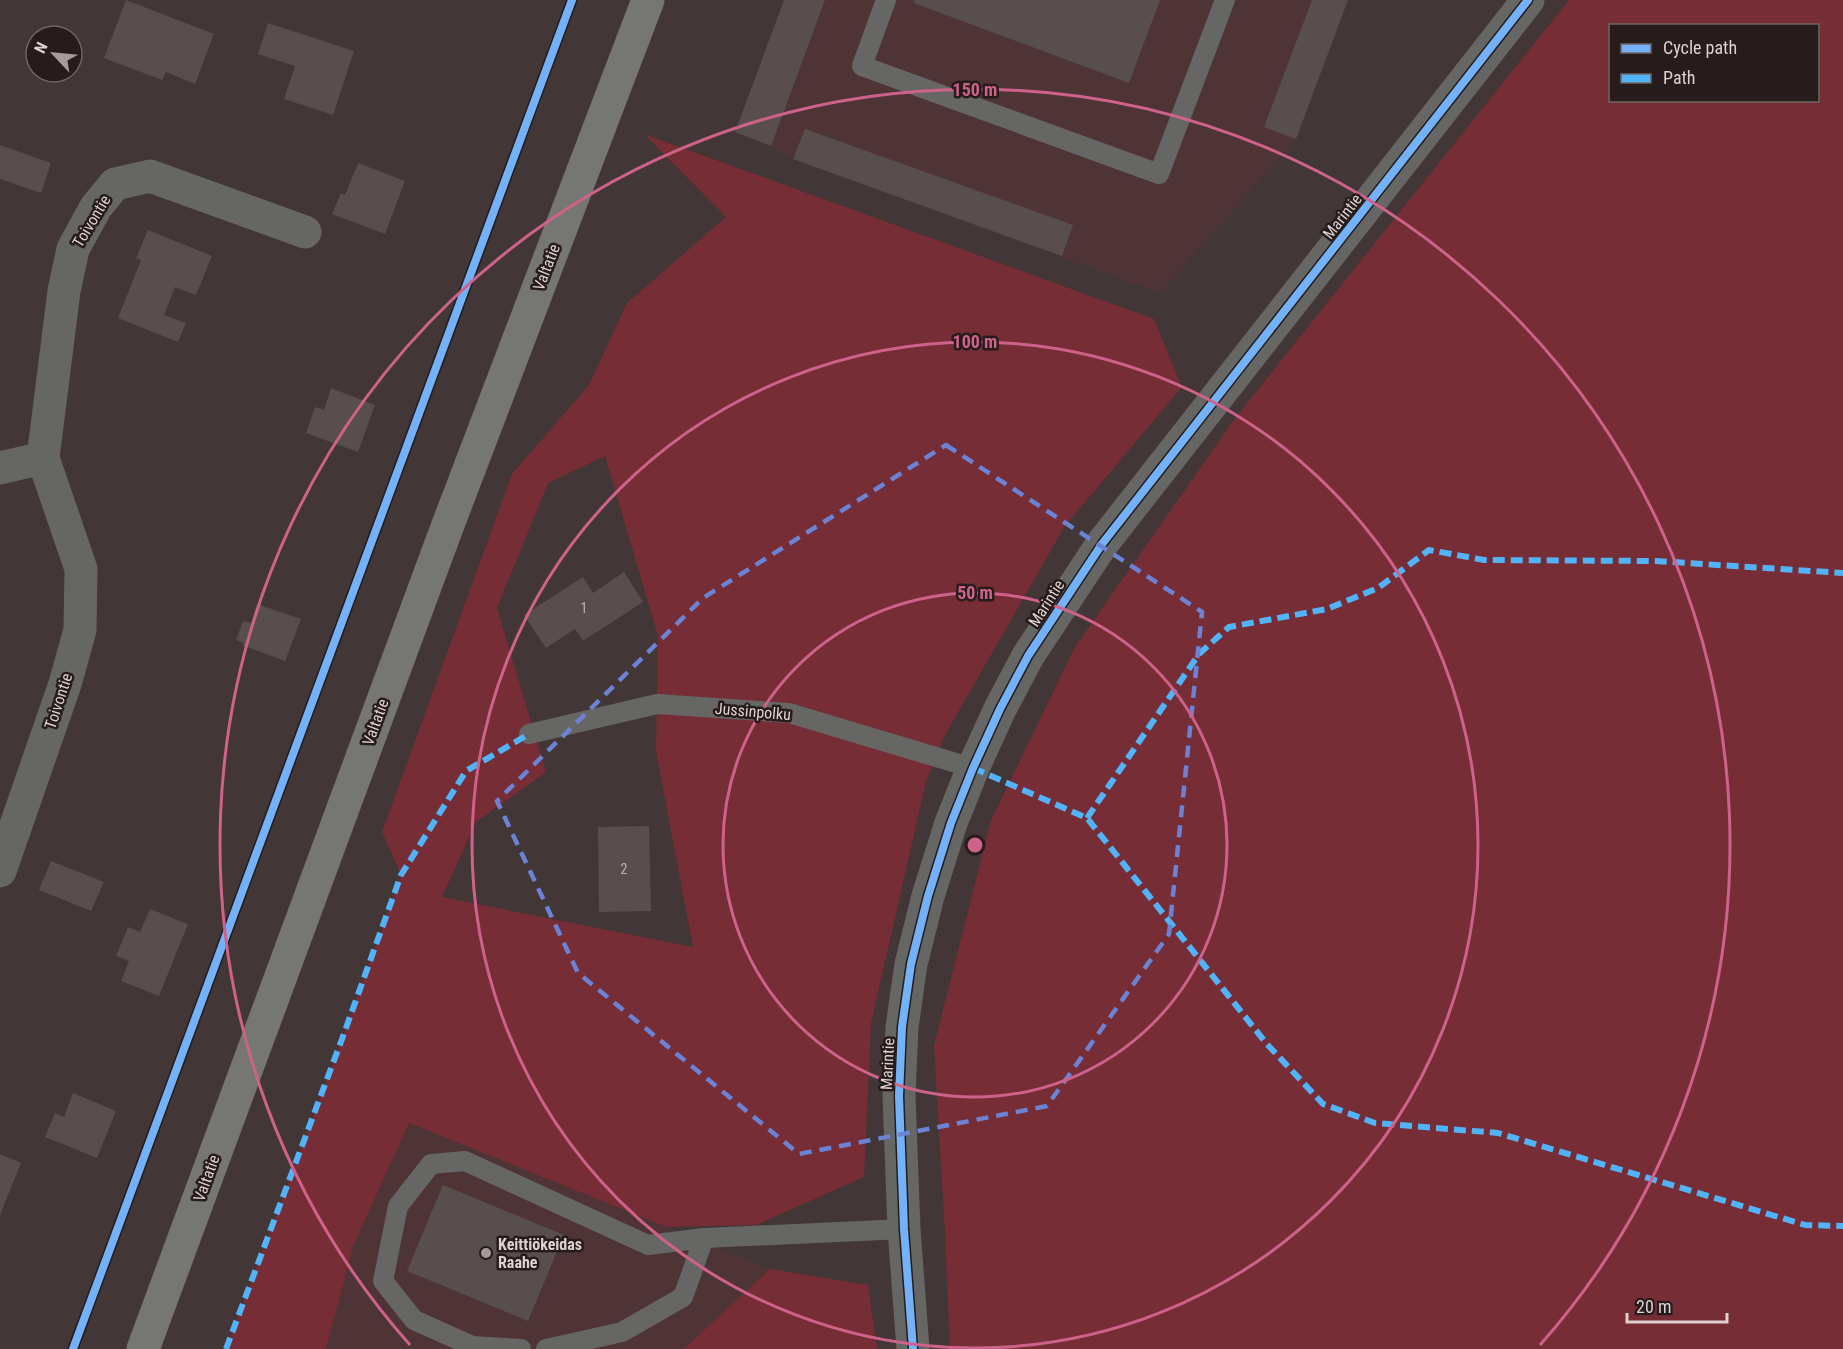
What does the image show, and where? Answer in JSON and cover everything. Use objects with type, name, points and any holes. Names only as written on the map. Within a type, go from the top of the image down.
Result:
[{"type":"highway","name":"Valtatie","points":[[611,97],[642,0]]},
{"type":"highway","name":"Valtatie","points":[[142,1349],[438,552],[648,0]]},
{"type":"street","name":"Marintie","points":[[913,1349],[904,1229],[899,1096],[902,1028],[912,964],[928,896],[951,823],[973,768],[1028,656],[1102,544],[1528,0]]},
{"type":"street","name":"Toivontie","points":[[0,871],[65,684],[80,630],[81,569],[44,458],[64,291],[73,249],[96,207],[115,184],[150,176],[305,232]]},
{"type":"street","points":[[0,468],[44,458]]},
{"type":"lane","points":[[886,0],[862,66],[1159,174],[1225,0]]},
{"type":"lane","name":"Jussinpolku","points":[[529,735],[657,704],[789,713],[973,768]]},
{"type":"lane","points":[[521,1349],[472,1346],[414,1320],[383,1281],[398,1206],[431,1164],[465,1161],[648,1245],[704,1238],[904,1229]]},
{"type":"lane","points":[[546,1349],[622,1332],[683,1297],[704,1238]]},
{"type":"highlighted area","points":[[946,445],[1202,612],[1169,934],[1047,1106],[799,1154],[578,973],[497,801],[703,598]]},
{"type":"shaded area","points":[[784,0],[1348,0],[1296,139],[1160,293],[793,159],[771,146],[735,132]]},
{"type":"shaded area","points":[[1569,0],[1843,0],[1843,1349],[950,1349],[934,1046],[991,820],[1075,647],[1236,417]]},
{"type":"shaded area","points":[[644,134],[1154,319],[1182,387],[1065,526],[945,735],[926,782],[871,1023],[864,1177],[756,1225],[666,1227],[409,1123],[354,1244],[326,1349],[226,1349],[401,875],[382,832],[512,474],[589,385],[627,303],[726,217]],"holes":[[[605,456],[658,636],[656,751],[693,947],[442,897],[476,822],[546,772],[497,608],[548,483]]]},
{"type":"shaded area","points":[[408,1123],[770,1269],[686,1347],[681,1349],[326,1349],[354,1244]]},
{"type":"shaded area","points":[[770,1269],[868,1285],[877,1349],[681,1349],[686,1347]]},
{"type":"building","points":[[126,0],[214,34],[195,84],[166,72],[162,80],[104,58]]},
{"type":"building","points":[[784,0],[825,0],[771,146],[735,132]]},
{"type":"building","points":[[915,0],[1160,0],[1129,83],[914,3]]},
{"type":"building","points":[[1312,0],[1348,0],[1296,139],[1264,127]]},
{"type":"building","points":[[268,23],[354,51],[333,115],[284,99],[295,66],[258,54]]},
{"type":"building","points":[[805,129],[1073,225],[1062,256],[793,159]]},
{"type":"building","points":[[0,145],[51,163],[41,193],[0,179]]},
{"type":"building","points":[[358,163],[405,181],[385,234],[332,214],[341,193],[345,195]]},
{"type":"building","points":[[148,230],[212,256],[196,295],[175,287],[164,315],[186,323],[178,342],[118,318],[141,260],[136,258]]},
{"type":"building","points":[[331,388],[375,405],[358,452],[306,433],[315,407],[324,410]]},
{"type":"building","points":[[624,572],[643,602],[583,641],[575,629],[546,648],[524,615],[583,577],[593,593]]},
{"type":"building","points":[[257,604],[301,619],[285,661],[242,645],[244,643],[236,640],[243,621],[251,623]]},
{"type":"building","points":[[649,826],[651,911],[599,912],[598,827]]},
{"type":"building","points":[[51,861],[104,882],[91,911],[39,890]]},
{"type":"building","points":[[150,909],[188,924],[159,996],[121,981],[129,961],[116,956],[128,927],[140,932]]},
{"type":"building","points":[[73,1093],[116,1111],[97,1158],[45,1137],[55,1113],[64,1117]]},
{"type":"building","points":[[0,1154],[21,1163],[0,1215]]},
{"type":"building","name":"Keittiökeidas Raahe","points":[[443,1185],[564,1235],[528,1321],[407,1271]]},
{"type":"marked path","points":[[1087,818],[1199,654],[1229,627],[1327,609],[1378,588],[1429,550],[1484,560],[1656,561],[1843,573]]},
{"type":"marked path","points":[[226,1349],[401,875],[466,771],[529,734]]},
{"type":"marked path","points":[[973,768],[1087,818],[1266,1043],[1323,1104],[1375,1123],[1498,1133],[1805,1225],[1843,1226]]},
{"type":"cycle path","points":[[73,1349],[572,0]]},
{"type":"cycle path","points":[[913,1349],[904,1229],[899,1096],[902,1027],[911,964],[928,896],[951,823],[973,768],[1028,656],[1102,544],[1528,0]]},
{"type":"place","name":"Keittiökeidas Raahe","points":[[486,1253]]}]
